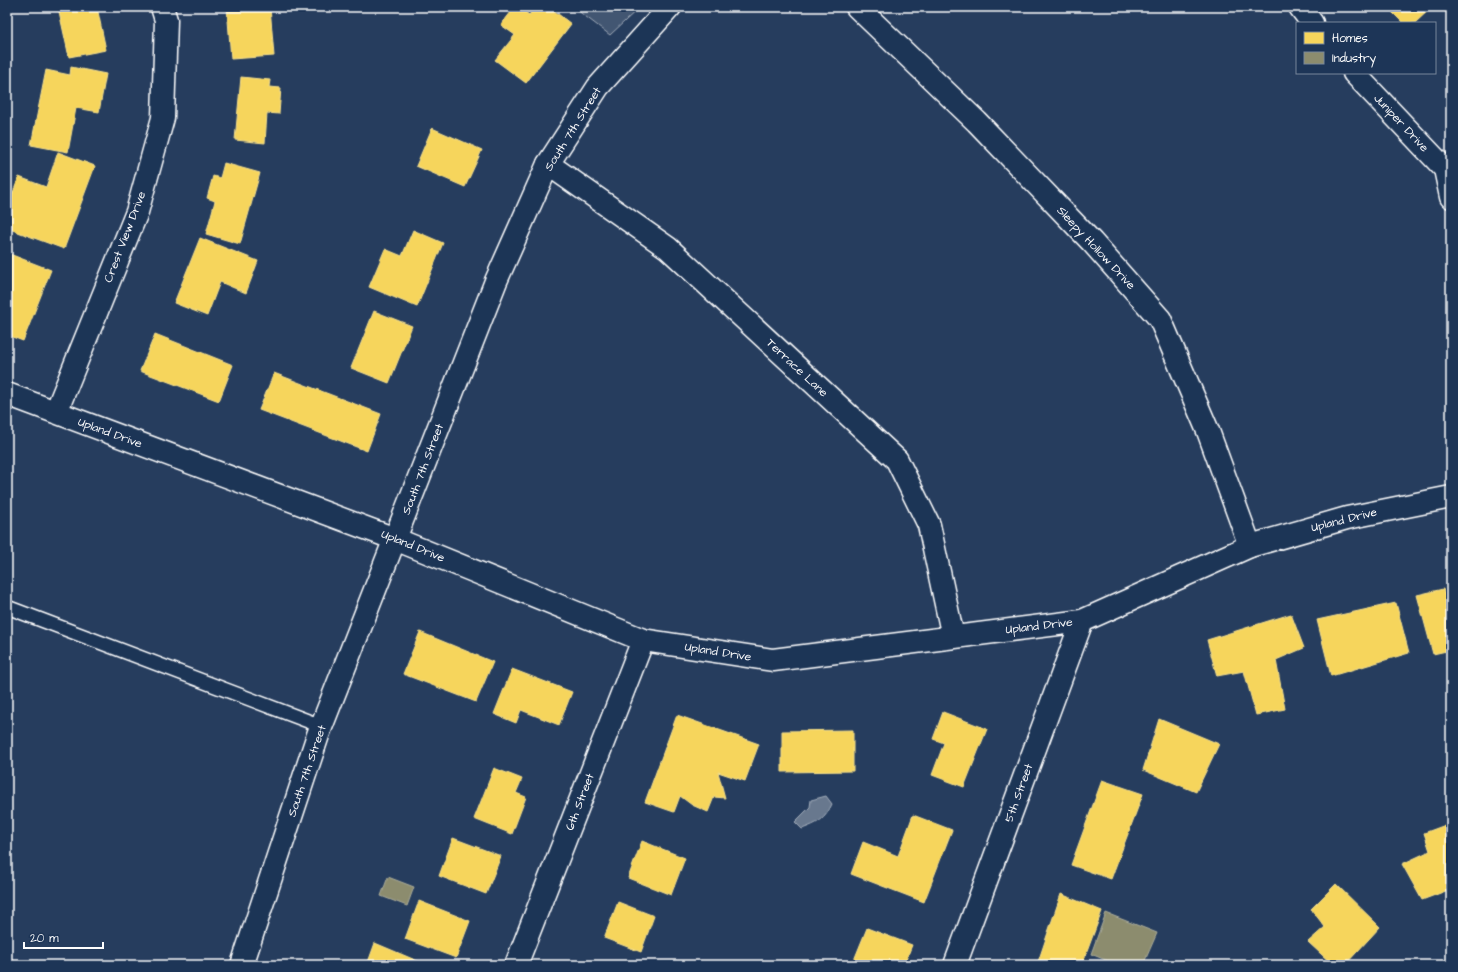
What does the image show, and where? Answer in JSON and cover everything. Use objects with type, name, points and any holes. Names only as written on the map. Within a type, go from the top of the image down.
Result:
[{"type":"street","name":"Crest View Drive","points":[[56,412],[137,212],[163,118],[166,20],[162,7]]},
{"type":"street","name":"South 7th Street","points":[[242,965],[321,726],[496,281],[548,164],[598,87],[670,7]]},
{"type":"street","name":"Sleepy Hollow Drive","points":[[857,7],[977,122],[1092,242],[1160,319],[1208,431],[1250,546]]},
{"type":"street","points":[[1300,7],[1311,22]]},
{"type":"street","name":"Juniper Drive","points":[[1355,74],[1448,168],[1451,197]]},
{"type":"street","name":"Terrace Lane","points":[[548,164],[668,248],[897,460],[929,525],[953,637]]},
{"type":"street","name":"Upland Drive","points":[[7,394],[395,539],[643,640],[772,660],[1082,621],[1250,546],[1347,518],[1451,497]]},
{"type":"street","name":"5th Street","points":[[955,965],[1082,621]]},
{"type":"street","name":"6th Street","points":[[516,965],[643,640]]},
{"type":"lane","points":[[7,607],[321,726]]},
{"type":"shaded area","points":[[573,7],[640,7],[610,35]]},
{"type":"shaded area","points":[[826,796],[832,804],[827,814],[817,823],[802,829],[795,822],[810,807],[811,800]]},
{"type":"building: Homes","points":[[58,7],[97,7],[106,50],[69,57]]},
{"type":"building: Homes","points":[[227,7],[270,7],[274,56],[231,59]]},
{"type":"building: Homes","points":[[515,7],[519,7],[529,15],[535,7],[549,7],[571,24],[526,83],[495,60],[515,35],[501,25]]},
{"type":"building: Homes","points":[[1387,7],[1432,7],[1416,22],[1402,22]]},
{"type":"building: Homes","points":[[1451,53],[1451,73],[1447,54]]},
{"type":"building: Homes","points":[[71,67],[106,74],[99,112],[76,108],[68,152],[31,145],[46,70],[70,75]]},
{"type":"building: Homes","points":[[241,77],[270,80],[269,87],[281,88],[279,114],[267,113],[265,143],[235,140]]},
{"type":"building: Homes","points":[[432,128],[482,150],[465,187],[416,166]]},
{"type":"building: Homes","points":[[58,152],[95,166],[64,249],[7,228],[7,208],[19,177],[46,187]]},
{"type":"building: Homes","points":[[224,163],[260,173],[240,244],[206,234],[215,201],[207,198],[213,176],[220,178]]},
{"type":"building: Homes","points":[[413,230],[443,243],[417,307],[369,287],[385,249],[402,256]]},
{"type":"building: Homes","points":[[200,238],[258,261],[246,293],[220,282],[207,316],[174,303]]},
{"type":"building: Homes","points":[[7,253],[51,270],[23,341],[7,335]]},
{"type":"building: Homes","points":[[374,311],[412,326],[389,383],[351,368]]},
{"type":"building: Homes","points":[[155,334],[233,365],[219,401],[140,371]]},
{"type":"building: Homes","points":[[274,373],[381,414],[367,451],[259,410]]},
{"type":"building: Homes","points":[[1443,589],[1448,607],[1451,606],[1451,650],[1433,654],[1417,595]]},
{"type":"building: Homes","points":[[1396,603],[1409,653],[1331,676],[1317,620]]},
{"type":"building: Homes","points":[[1291,614],[1304,648],[1276,660],[1285,709],[1256,715],[1244,671],[1217,676],[1207,640]]},
{"type":"building: Homes","points":[[420,632],[493,662],[476,702],[403,674]]},
{"type":"building: Homes","points":[[512,669],[572,692],[559,725],[521,710],[516,723],[494,714]]},
{"type":"building: Homes","points":[[943,712],[987,729],[964,787],[932,775],[944,743],[933,739]]},
{"type":"building: Homes","points":[[677,715],[759,744],[745,781],[718,772],[725,798],[714,797],[708,812],[692,805],[680,796],[674,812],[645,802]]},
{"type":"building: Homes","points":[[1159,719],[1219,744],[1196,792],[1143,770]]},
{"type":"building: Homes","points":[[853,730],[853,771],[782,772],[782,731]]},
{"type":"building: Homes","points":[[494,768],[522,779],[516,793],[526,797],[512,834],[474,819]]},
{"type":"building: Homes","points":[[1102,780],[1143,794],[1111,879],[1071,865]]},
{"type":"building: Homes","points":[[913,815],[952,830],[924,902],[851,874],[863,842],[898,856]]},
{"type":"building: Homes","points":[[1451,823],[1451,889],[1422,900],[1402,864],[1430,851],[1424,833]]},
{"type":"building: Homes","points":[[453,838],[501,856],[486,894],[439,876]]},
{"type":"building: Homes","points":[[642,841],[685,858],[671,895],[628,878]]},
{"type":"building: Homes","points":[[1336,884],[1380,927],[1345,965],[1333,965],[1308,942],[1325,927],[1311,909]]},
{"type":"building: Homes","points":[[1061,894],[1102,911],[1082,965],[1037,965]]},
{"type":"building: Homes","points":[[419,901],[470,921],[456,958],[405,939]]},
{"type":"building: Homes","points":[[618,902],[654,916],[641,952],[604,938]]},
{"type":"building: Homes","points":[[867,928],[912,945],[904,965],[852,965]]},
{"type":"building: Homes","points":[[375,943],[427,965],[367,965]]},
{"type":"building: Industry","points":[[388,877],[414,887],[407,906],[381,896]]},
{"type":"building: Industry","points":[[1106,913],[1157,933],[1143,965],[1118,965],[1091,954]]}]
